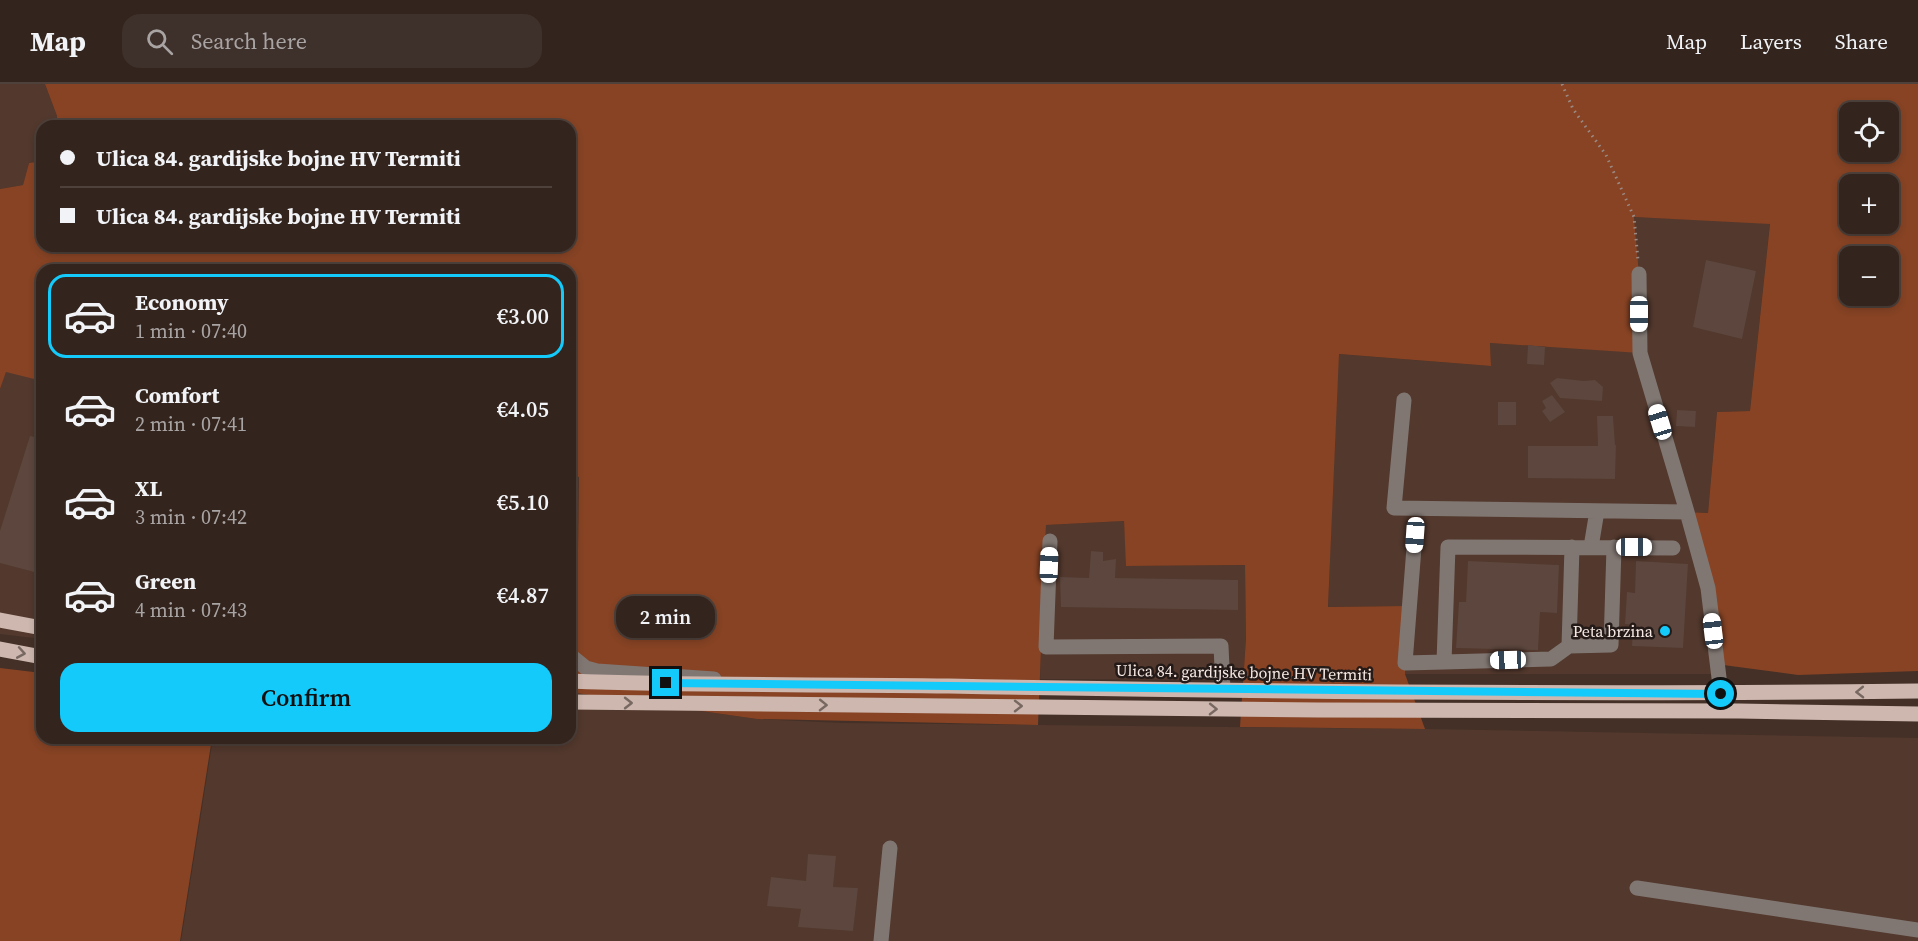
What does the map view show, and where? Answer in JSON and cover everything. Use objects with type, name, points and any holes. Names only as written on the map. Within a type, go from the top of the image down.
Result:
[{"type":"main road","points":[[0,620],[36,627]]},
{"type":"main road","points":[[0,649],[36,656]]},
{"type":"main road","name":"Ulica 84. gardijske bojne HV Termiti","points":[[576,681],[1721,694],[1918,691]]},
{"type":"main road","points":[[576,702],[1918,714]]},
{"type":"street","points":[[1639,274],[1640,353],[1708,588],[1721,694]]},
{"type":"street","points":[[1404,400],[1394,508],[1687,512]]},
{"type":"street","points":[[1591,547],[1597,511]]},
{"type":"street","points":[[1415,535],[1405,663],[1551,659],[1569,646],[1611,645],[1614,547]]},
{"type":"street","points":[[1050,541],[1046,647],[1221,646],[1223,689]]},
{"type":"street","points":[[1444,662],[1448,547],[1673,548]]},
{"type":"street","points":[[1569,646],[1572,547]]},
{"type":"street","points":[[576,660],[586,668],[597,671],[706,677],[744,684]]},
{"type":"street","points":[[882,941],[890,848]]},
{"type":"street","points":[[1637,888],[1918,930]]},
{"type":"path","points":[[1562,84],[1573,109],[1606,155],[1634,217],[1639,274]]},
{"type":"shaded area","points":[[0,84],[45,84],[57,120],[36,120],[36,162],[29,163],[23,185],[0,189]]},
{"type":"shaded area","points":[[45,84],[1918,84],[1918,671],[1798,675],[1723,665],[1687,512],[1708,513],[1717,412],[1750,411],[1770,224],[1634,217],[1639,274],[1640,353],[1490,343],[1491,366],[1339,354],[1328,607],[1405,606],[1405,674],[1425,729],[1240,727],[1246,638],[1245,565],[1126,566],[1124,521],[1046,525],[1038,725],[757,719],[576,693],[579,477],[576,476],[576,264],[36,264],[36,380],[6,372],[0,389],[0,189],[23,185],[29,163],[36,162],[36,252],[576,252],[576,120],[57,120]]},
{"type":"shaded area","points":[[1634,217],[1770,223],[1750,411],[1717,412],[1708,513],[1688,512],[1719,674],[1405,674],[1405,606],[1328,607],[1338,354],[1491,366],[1490,343],[1545,347],[1639,274]]},
{"type":"shaded area","points":[[6,371],[36,379],[36,638],[0,634],[0,389]]},
{"type":"shaded area","points":[[576,476],[579,476],[577,693],[757,719],[843,723],[1425,729],[1918,738],[1918,941],[181,941],[212,744],[576,744]]},
{"type":"shaded area","points":[[1124,521],[1127,566],[1245,565],[1246,637],[1243,680],[1040,679],[1046,525]]},
{"type":"shaded area","points":[[0,668],[36,672],[36,744],[211,744],[180,941],[0,941]]},
{"type":"building","points":[[1706,260],[1756,271],[1742,339],[1693,327]]},
{"type":"building","points":[[1528,345],[1545,347],[1544,365],[1527,364]]},
{"type":"building","points":[[1557,378],[1595,380],[1603,387],[1602,401],[1560,398],[1550,383]]},
{"type":"building","points":[[1552,395],[1565,412],[1550,422],[1542,411],[1546,408],[1542,401]]},
{"type":"building","points":[[1498,402],[1516,402],[1516,425],[1498,425]]},
{"type":"building","points":[[1677,410],[1696,411],[1695,427],[1676,426]]},
{"type":"building","points":[[1597,416],[1613,416],[1616,445],[1615,479],[1528,478],[1528,446],[1598,446]]},
{"type":"building","points":[[30,436],[36,438],[36,572],[0,563],[0,531]]},
{"type":"building","points":[[1091,551],[1103,552],[1103,561],[1116,559],[1115,578],[1238,580],[1238,610],[1061,607],[1060,577],[1089,578]]},
{"type":"building","points":[[1468,561],[1559,565],[1557,613],[1540,612],[1538,650],[1456,648],[1459,602],[1466,602]]},
{"type":"building","points":[[1636,561],[1688,564],[1683,648],[1632,646],[1633,625],[1625,624],[1627,592],[1635,593]]},
{"type":"building","points":[[808,854],[836,856],[833,887],[858,888],[853,931],[798,927],[801,909],[767,906],[771,877],[806,881]]},
{"type":"place","name":"Peta brzina","points":[[1665,631]]},
{"type":"route","points":[[666,683],[1721,694]]}]
